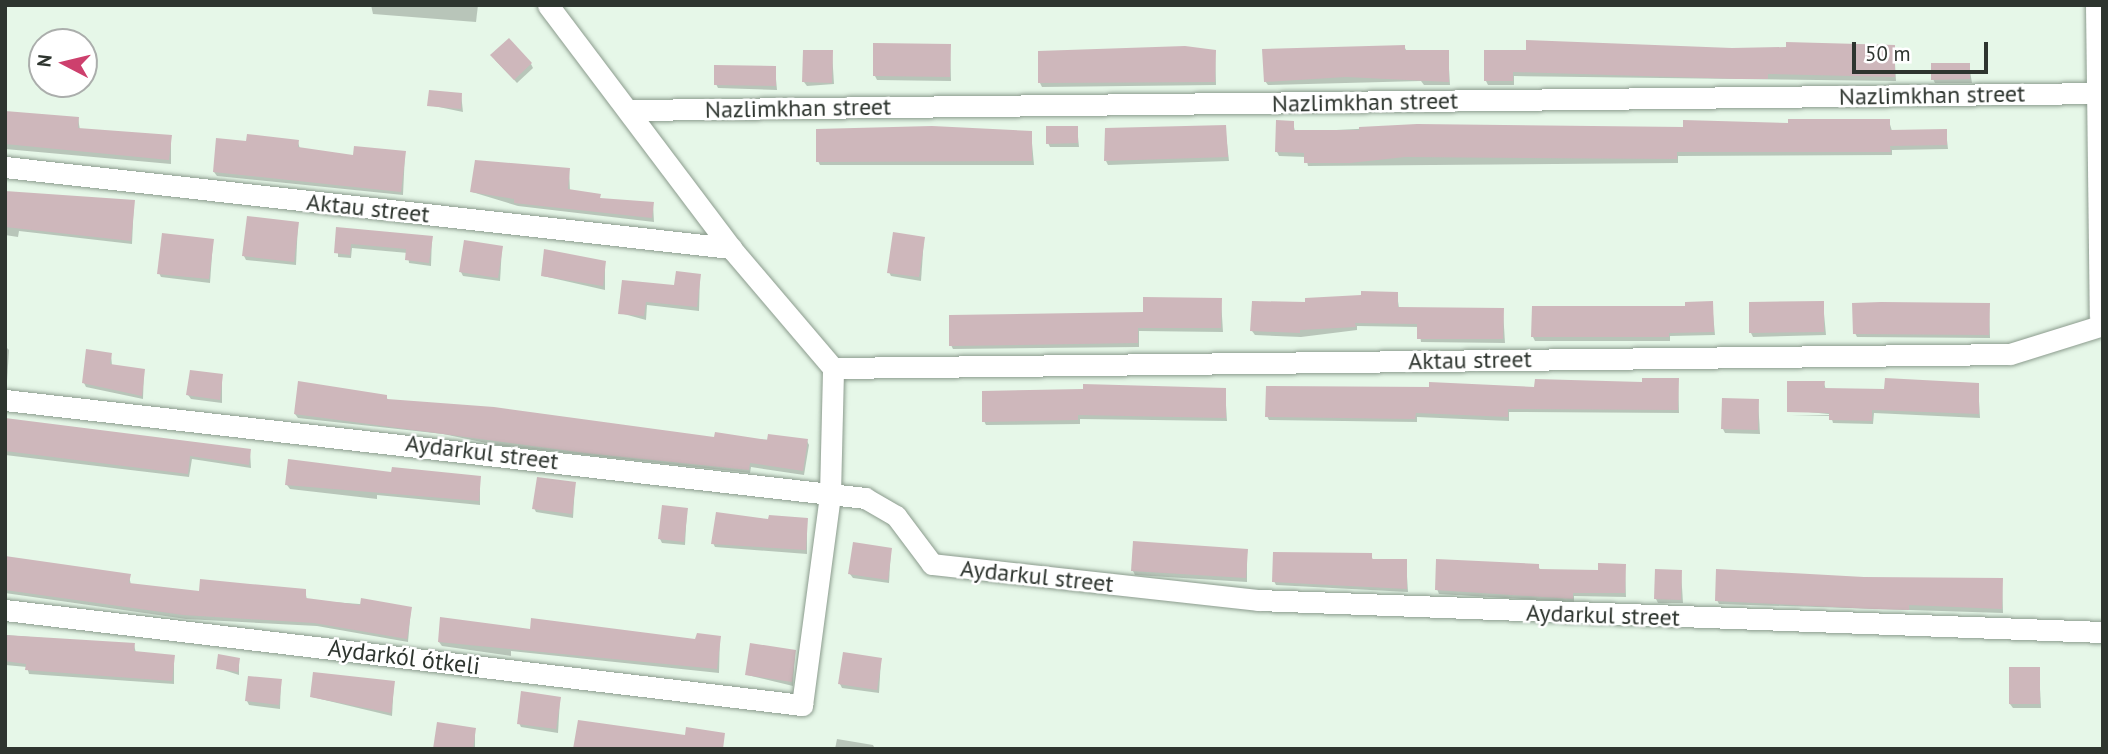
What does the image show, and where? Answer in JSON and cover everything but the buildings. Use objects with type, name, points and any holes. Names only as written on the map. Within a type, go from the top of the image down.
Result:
[{"type":"street","points":[[548,5],[631,110],[731,248],[833,368],[830,494]]},
{"type":"street","points":[[2099,5],[2103,316]]},
{"type":"street","name":"Nazlimkhan street","points":[[631,110],[2100,93]]},
{"type":"street","name":"Aktau street","points":[[5,167],[731,248]]},
{"type":"street","name":"Aktau street","points":[[833,368],[2010,354],[2103,325]]},
{"type":"street","name":"Aydarkul street","points":[[5,400],[865,498],[896,516],[932,564],[1258,600],[2103,632]]},
{"type":"street","name":"Aydarkól ótkeli","points":[[5,610],[802,705],[830,494]]}]
